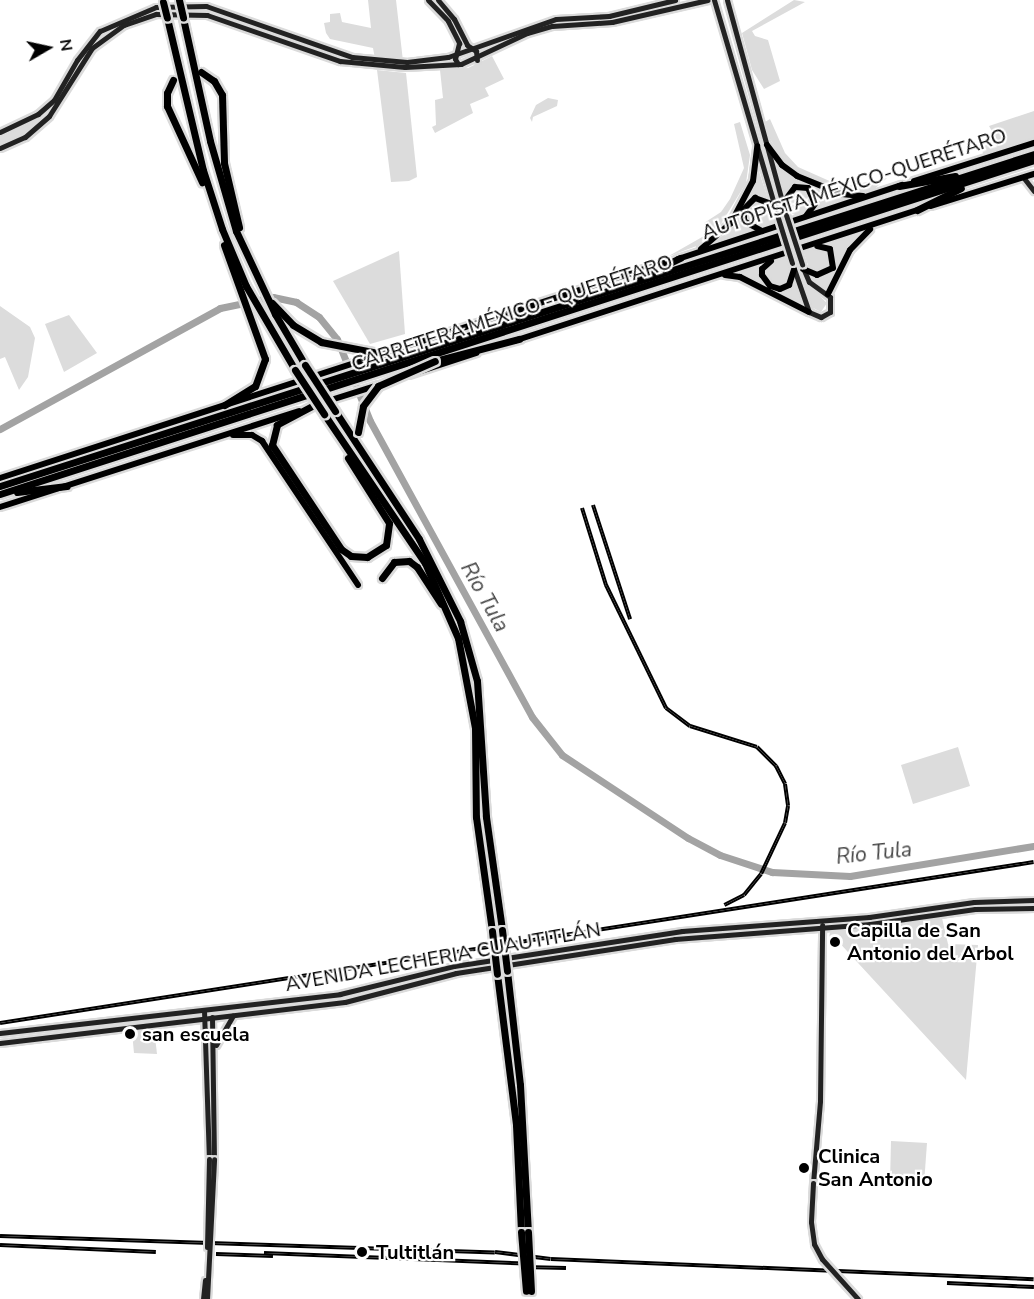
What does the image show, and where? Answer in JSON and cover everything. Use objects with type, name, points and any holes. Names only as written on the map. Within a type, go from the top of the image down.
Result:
[{"type":"highway","points":[[179,0],[210,141],[245,253],[275,314],[305,365],[369,466],[419,539],[448,592],[468,647],[481,715],[486,817],[520,1085],[524,1232],[528,1294],[532,1299]]},
{"type":"highway","points":[[163,1],[203,170],[238,288],[264,351],[263,373],[252,389],[225,405]]},
{"type":"highway","points":[[201,72],[214,81],[222,95],[225,163],[245,253]]},
{"type":"highway","points":[[173,80],[167,93],[168,109],[246,286],[295,370],[425,563],[447,608],[462,652],[476,728],[476,817],[522,1181]]},
{"type":"highway","name":"CARRETERA MÉXICO - QUERÉTARO","points":[[370,373],[974,177],[1034,154]]},
{"type":"highway","name":"CARRETERA MÉXICO - QUERÉTARO","points":[[0,494],[343,382],[602,294],[974,177],[1034,162]]},
{"type":"highway","points":[[899,186],[974,177]]},
{"type":"highway","points":[[918,210],[974,177]]},
{"type":"highway","points":[[602,294],[680,258]]},
{"type":"highway","points":[[265,294],[289,322],[310,336],[366,356],[383,354]]},
{"type":"highway","points":[[369,466],[358,432],[363,406],[378,386],[435,361],[519,339]]},
{"type":"highway","name":"CARRETERA MÉXICO - QUERÉTARO","points":[[0,486],[343,382]]},
{"type":"highway","points":[[312,406],[277,425],[272,435],[272,445],[338,546],[364,560],[376,555],[389,539],[388,520],[335,431]]},
{"type":"highway","points":[[0,494],[67,486]]},
{"type":"highway","points":[[382,578],[396,561],[416,565],[439,600],[462,652]]},
{"type":"main road","points":[[428,0],[448,21],[459,43],[458,64]]},
{"type":"main road","points":[[438,0],[471,48],[476,51],[477,60]]},
{"type":"main road","points":[[0,132],[45,109],[100,32],[131,16],[173,4],[226,12],[352,57],[407,62],[457,53],[556,19],[609,16],[675,0]]},
{"type":"main road","points":[[0,148],[25,137],[49,116],[92,48],[124,25],[156,14],[189,12],[214,16],[340,62],[405,68],[458,64],[477,60],[527,33],[552,26],[612,22],[707,0]]},
{"type":"main road","points":[[714,0],[774,205],[809,312]]},
{"type":"main road","points":[[722,275],[740,277],[821,317],[827,314],[831,303],[828,294],[809,282],[803,266],[766,145],[727,0]]},
{"type":"main road","points":[[45,109],[49,116]]},
{"type":"main road","name":"AUTOPISTA MÉXICO-QUERÉTARO","points":[[383,354],[1034,143]]},
{"type":"main road","points":[[766,145],[797,176],[841,194],[878,193]]},
{"type":"main road","points":[[696,253],[731,222],[753,181],[757,146]]},
{"type":"main road","points":[[0,507],[1034,174]]},
{"type":"main road","points":[[1023,177],[1034,191]]},
{"type":"main road","points":[[783,203],[795,187],[808,188],[815,204],[803,219]]},
{"type":"main road","points":[[763,231],[744,221],[744,208],[755,198],[774,205]]},
{"type":"main road","points":[[828,294],[856,241],[878,224]]},
{"type":"main road","points":[[803,266],[817,275],[833,268],[830,249],[813,245]]},
{"type":"main road","points":[[778,257],[762,268],[763,279],[770,286],[780,289],[789,285],[794,270]]},
{"type":"main road","points":[[0,478],[338,368],[366,356]]},
{"type":"main road","points":[[218,437],[243,434],[261,439],[357,585]]},
{"type":"main road","name":"AVENIDA LECHERIA CUAUTITLÁN","points":[[0,1033],[340,994],[454,966],[682,931],[822,921],[974,902],[1034,900]]},
{"type":"main road","name":"AVENIDA LECHERIA CUAUTITLÁN","points":[[0,1043],[345,1002],[456,973],[675,939],[822,928],[975,909],[1034,908]]},
{"type":"main road","points":[[822,921],[820,1101],[813,1184],[814,1244],[829,1268],[858,1299]]},
{"type":"main road","points":[[205,1299],[212,1159],[214,1050],[212,1009]]},
{"type":"main road","points":[[204,1010],[212,1159]]},
{"type":"main road","points":[[214,1050],[221,1031],[233,1016]]},
{"type":"shaded area","points":[[368,0],[396,0],[403,61],[375,59],[373,48],[330,39],[326,33],[324,23],[330,22],[330,14],[340,13],[342,22],[371,28]]},
{"type":"shaded area","points":[[794,0],[805,2],[752,31],[755,36],[768,40],[780,81],[764,89],[752,70],[742,33]]},
{"type":"shaded area","points":[[725,28],[805,282],[827,303],[821,312],[809,306]]},
{"type":"shaded area","points":[[492,56],[504,79],[485,88],[489,96],[470,104],[473,113],[435,133],[432,127],[436,125],[435,100],[443,98],[440,70],[468,68]]},
{"type":"shaded area","points":[[377,70],[406,73],[417,177],[409,181],[391,182]]},
{"type":"shaded area","points":[[548,98],[558,100],[557,106],[533,117],[532,122],[530,118],[536,105]]},
{"type":"shaded area","points":[[1034,111],[1034,138],[983,155],[982,147],[997,140],[989,126]]},
{"type":"shaded area","points":[[44,112],[47,115],[35,128],[0,147],[0,133]]},
{"type":"shaded area","points":[[770,119],[785,153],[798,167],[843,187],[887,178],[871,192],[842,192],[789,168],[770,139],[765,122]]},
{"type":"shaded area","points":[[740,122],[750,155],[746,183],[716,232],[702,244],[667,257],[704,236],[708,230],[704,223],[721,212],[730,199],[744,168],[734,124]]},
{"type":"shaded area","points":[[771,155],[791,175],[849,200],[813,212],[818,198],[814,191],[797,184],[784,195]]},
{"type":"shaded area","points":[[757,165],[768,199],[757,196],[747,199],[739,217],[749,231],[716,241],[732,223]]},
{"type":"shaded area","points":[[800,190],[809,194],[813,203],[809,212],[800,216],[791,212],[787,203],[791,194]]},
{"type":"shaded area","points":[[755,200],[767,203],[776,224],[761,229],[747,220],[745,210]]},
{"type":"shaded area","points":[[863,232],[843,257],[827,289],[812,280],[809,274],[825,277],[836,267],[835,252],[823,245]]},
{"type":"shaded area","points":[[814,248],[827,251],[831,266],[816,273],[809,268],[803,251]]},
{"type":"shaded area","points":[[399,251],[405,334],[370,344],[333,281]]},
{"type":"shaded area","points":[[787,256],[791,271],[787,284],[781,287],[767,282],[764,270],[769,263]]},
{"type":"shaded area","points":[[761,265],[761,281],[768,287],[791,286],[795,281],[804,308],[733,274]]},
{"type":"shaded area","points":[[0,306],[30,327],[35,338],[28,377],[19,390],[5,357],[0,359]]},
{"type":"shaded area","points":[[69,315],[97,353],[64,372],[45,324]]},
{"type":"shaded area","points":[[958,747],[970,786],[913,804],[901,765]]},
{"type":"shaded area","points":[[942,918],[948,944],[978,945],[966,1080],[835,938],[829,939],[830,932]]},
{"type":"shaded area","points":[[154,1028],[157,1054],[134,1053],[132,1032]]},
{"type":"shaded area","points":[[891,1141],[927,1143],[924,1184],[890,1182]]},
{"type":"waterway","name":"Río Tula","points":[[0,429],[220,308],[273,297],[296,302],[319,317],[337,339],[370,421],[532,717],[562,755],[688,838],[720,855],[772,872],[850,876],[1034,846]]},
{"type":"railway","points":[[593,505],[630,619]]},
{"type":"railway","points":[[582,508],[606,585],[666,708],[690,726],[757,747],[776,766],[785,784],[788,806],[785,823],[761,874],[744,895],[724,905]]},
{"type":"railway","points":[[0,1023],[1034,862]]},
{"type":"railway","points":[[0,1236],[495,1252],[551,1259],[1034,1279]]},
{"type":"railway","points":[[0,1245],[156,1252]]},
{"type":"railway","points":[[264,1253],[533,1264]]},
{"type":"railway","points":[[216,1254],[273,1256]]},
{"type":"railway","points":[[524,1267],[566,1268]]},
{"type":"railway","points":[[947,1283],[1034,1287]]},
{"type":"place","name":"Capilla de San Antonio del Arbol","points":[[835,942]]},
{"type":"place","name":"san escuela","points":[[130,1034]]},
{"type":"place","name":"Clinica San Antonio","points":[[804,1168]]},
{"type":"place","name":"Tultitlán","points":[[362,1252]]}]
